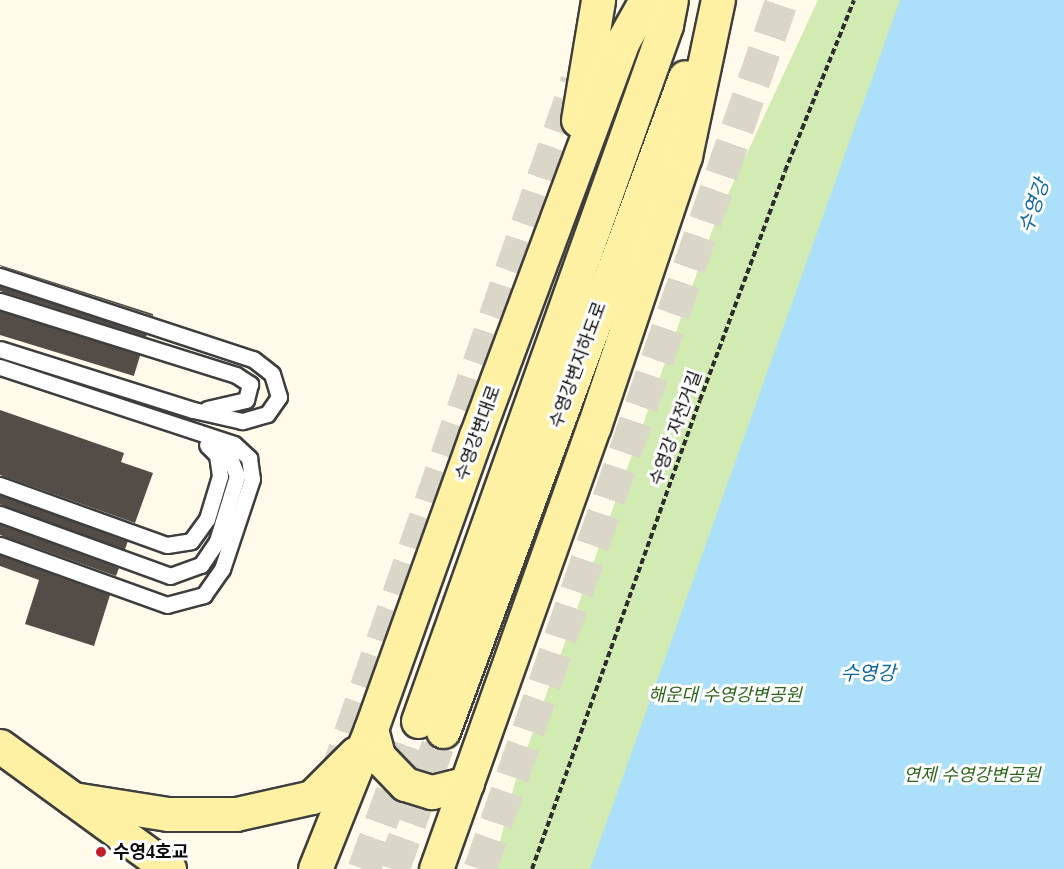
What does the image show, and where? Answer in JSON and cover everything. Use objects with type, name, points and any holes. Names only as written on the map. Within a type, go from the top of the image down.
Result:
[{"type":"main road","points":[[566,196],[598,0]]},
{"type":"main road","name":"수영강변대로","points":[[315,869],[368,736],[623,41],[646,0]]},
{"type":"main road","name":"수영강변지하도로","points":[[671,0],[666,25],[430,726],[712,0]]},
{"type":"main road","points":[[436,869],[594,426],[685,156],[718,0]]},
{"type":"main road","points":[[73,799],[168,814],[236,814],[312,797],[368,736],[378,756],[405,784],[432,792],[467,783]]},
{"type":"main road","points":[[0,746],[169,869]]},
{"type":"lane","points":[[0,276],[253,359],[272,374],[279,397],[267,414],[242,421],[193,410],[0,349]]},
{"type":"lane","points":[[0,301],[236,375],[250,384],[246,400],[225,406],[193,410]]},
{"type":"lane","points":[[0,367],[234,444],[249,458],[252,479],[222,569],[204,595],[167,605],[0,545]]},
{"type":"lane","points":[[0,485],[167,545],[191,540],[207,519],[220,476],[217,455],[193,429]]},
{"type":"lane","points":[[0,514],[170,576],[201,565],[217,541],[237,476],[231,460],[222,449],[193,429]]},
{"type":"path","name":"수영강 자전거길","points":[[532,869],[700,400],[786,171],[854,0]]},
{"type":"green space","name":"수영강","points":[[818,0],[1064,0],[1064,869],[493,869],[515,782],[716,220]]},
{"type":"water","name":"수영강","points":[[900,0],[1064,0],[1064,869],[590,869]]},
{"type":"building","points":[[0,266],[153,314],[153,316]]},
{"type":"building","points":[[0,286],[147,334],[146,337],[0,291]]},
{"type":"building","points":[[0,311],[141,354],[134,376],[0,335]]},
{"type":"building","points":[[0,410],[124,453],[121,462],[153,473],[135,523],[0,475]]},
{"type":"building","points":[[0,495],[128,542],[125,550],[0,505]]},
{"type":"building","points":[[0,524],[119,568],[116,576],[0,535]]},
{"type":"building","points":[[0,555],[110,595],[94,646],[25,624],[39,580],[0,566]]},
{"type":"tunnel","points":[[480,869],[782,0]]},
{"type":"tunnel","points":[[334,780],[577,81]]},
{"type":"tunnel","points":[[364,869],[418,721]]},
{"type":"tunnel","points":[[393,869],[443,731]]},
{"type":"place","name":"수영4호교","points":[[101,852]]},
{"type":"park label","name":"해운대 수영강변공원","points":[[725,695]]},
{"type":"park label","name":"연제 수영강변공원","points":[[972,775]]}]
